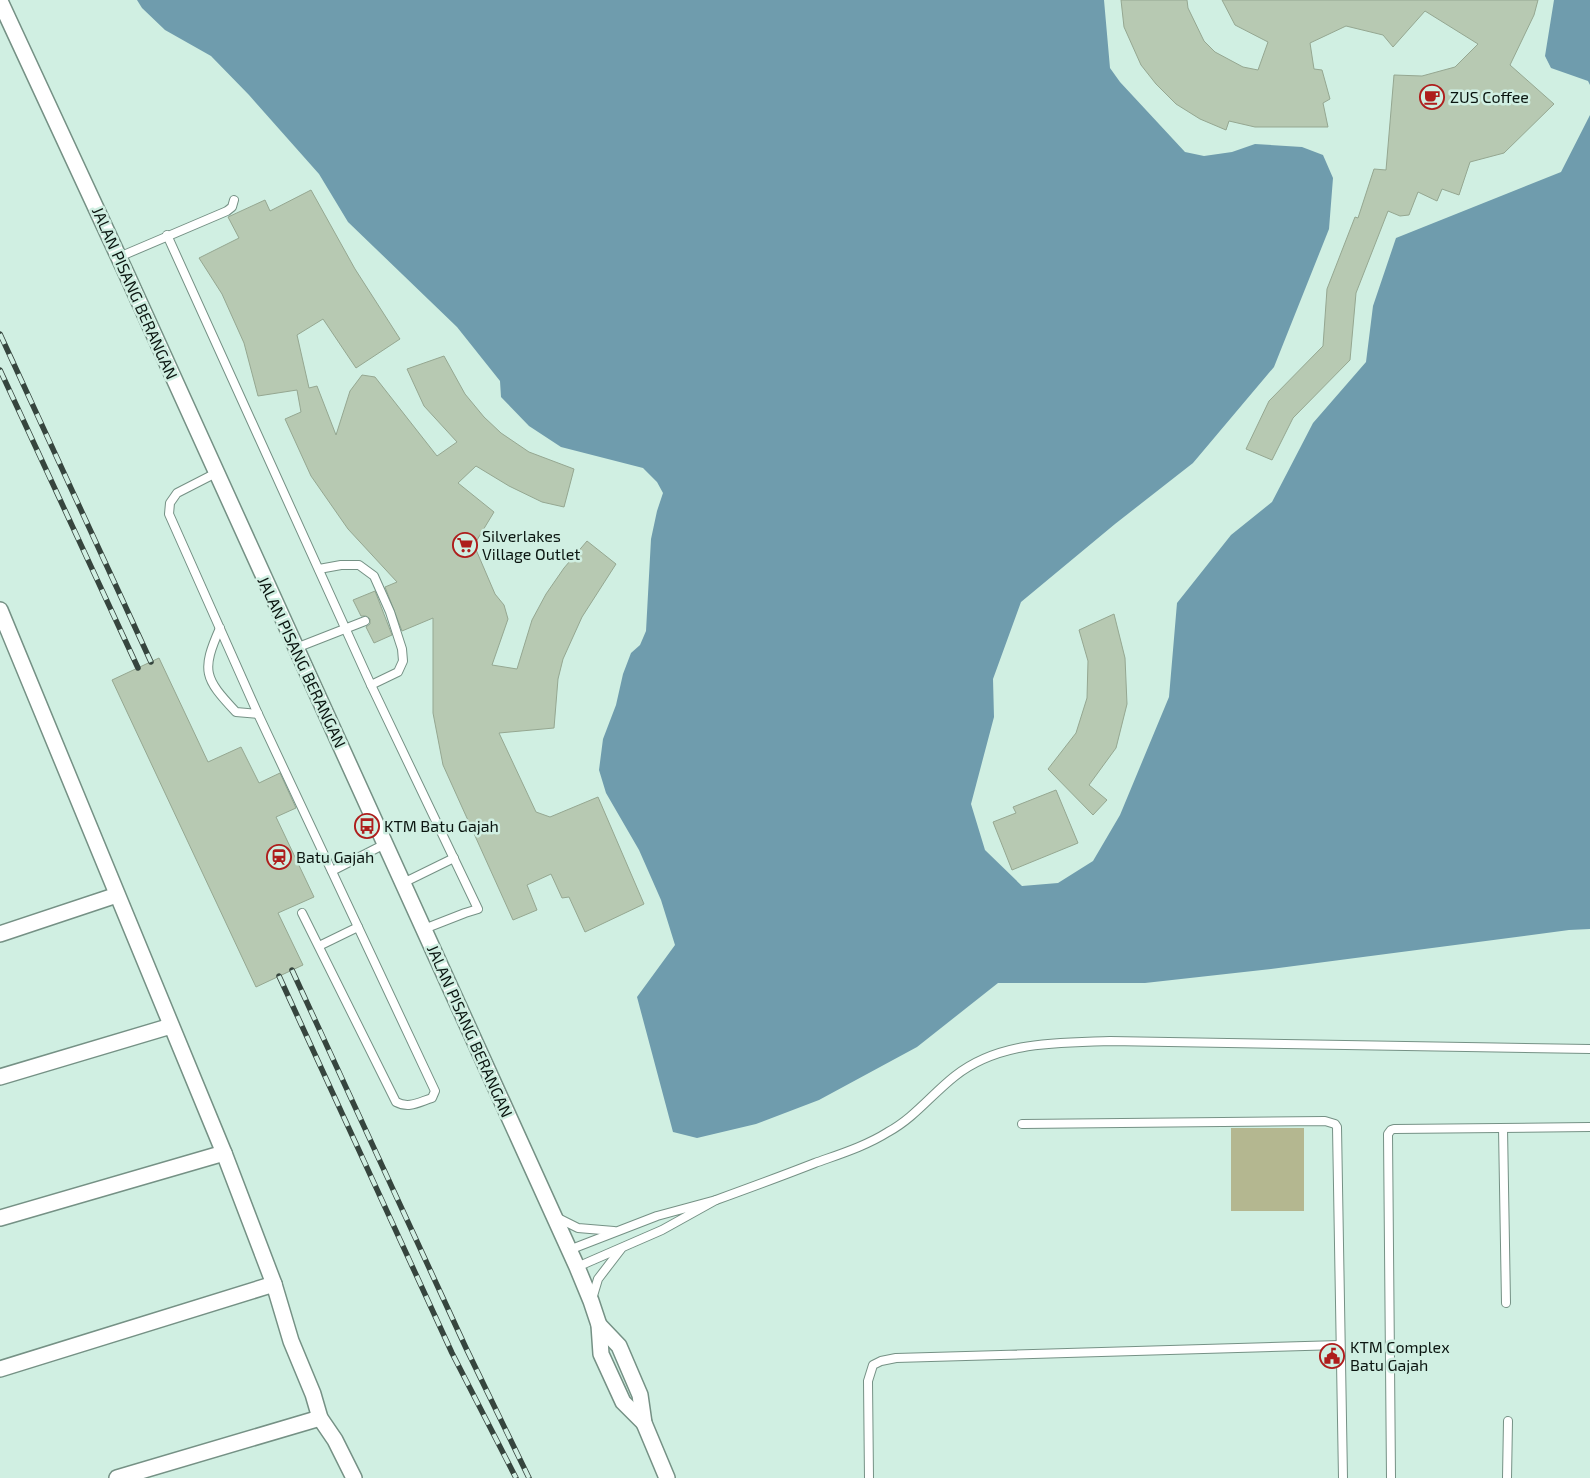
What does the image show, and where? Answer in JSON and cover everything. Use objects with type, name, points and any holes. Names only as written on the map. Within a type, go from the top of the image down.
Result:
[{"type":"street","name":"JALAN PISANG BERANGAN","points":[[0,1],[119,257],[577,1267],[599,1325],[601,1354],[623,1402],[644,1423]]},
{"type":"street","points":[[0,610],[224,1153],[274,1284],[291,1341],[313,1394],[320,1418],[335,1440],[354,1478]]},
{"type":"street","points":[[0,934],[117,895]]},
{"type":"street","points":[[0,1077],[171,1026]]},
{"type":"street","points":[[0,1218],[224,1153]]},
{"type":"street","points":[[0,1369],[274,1284]]},
{"type":"street","name":"JALAN PISANG BERANGAN","points":[[599,1325],[619,1346],[640,1395],[644,1423],[667,1478]]},
{"type":"street","points":[[601,1354],[619,1346]]},
{"type":"street","points":[[623,1402],[640,1395]]},
{"type":"street","points":[[117,1478],[320,1418]]},
{"type":"lane","points":[[119,257],[227,211],[232,207],[234,200]]},
{"type":"lane","points":[[167,235],[371,685],[478,909],[424,929]]},
{"type":"lane","points":[[216,473],[177,494],[170,503],[169,514],[258,714],[435,1091],[432,1098],[410,1106],[403,1106],[396,1102],[302,913]]},
{"type":"lane","points":[[319,569],[341,565],[359,565],[374,576],[390,612],[402,649],[403,661],[398,672],[371,685]]},
{"type":"lane","points":[[296,648],[365,621]]},
{"type":"lane","points":[[220,628],[210,650],[209,678],[222,697],[236,712],[258,714]]},
{"type":"lane","points":[[332,871],[386,844]]},
{"type":"lane","points":[[403,883],[454,858]]},
{"type":"lane","points":[[319,946],[358,927]]},
{"type":"lane","points":[[569,1250],[657,1216],[716,1200],[872,1140],[902,1124],[946,1083],[970,1065],[995,1054],[1024,1047],[1044,1044],[1110,1042],[1590,1049]]},
{"type":"lane","points":[[1022,1124],[1325,1121],[1335,1124],[1337,1127],[1343,1478]]},
{"type":"lane","points":[[1391,1478],[1388,1134],[1394,1129],[1590,1127]]},
{"type":"lane","points":[[1503,1128],[1506,1303]]},
{"type":"lane","points":[[577,1267],[662,1230],[716,1200]]},
{"type":"lane","points":[[551,1212],[564,1222],[578,1228],[617,1231]]},
{"type":"lane","points":[[631,1226],[638,1240]]},
{"type":"lane","points":[[591,1301],[598,1279],[622,1247]]},
{"type":"lane","points":[[870,1478],[868,1381],[873,1366],[881,1361],[906,1358],[1340,1345]]},
{"type":"lane","points":[[1507,1478],[1508,1421]]},
{"type":"green space","points":[[1231,1128],[1304,1128],[1304,1211],[1231,1211]]},
{"type":"water","points":[[137,0],[1104,0],[1110,68],[1120,82],[1185,152],[1204,156],[1232,152],[1255,144],[1302,147],[1323,155],[1333,178],[1329,229],[1274,367],[1193,463],[1115,524],[1021,602],[993,679],[994,717],[971,804],[985,850],[1022,886],[1058,883],[1093,861],[1120,815],[1169,697],[1177,603],[1231,535],[1272,502],[1313,423],[1366,362],[1373,306],[1396,238],[1561,172],[1590,115],[1590,929],[1569,930],[1271,969],[1145,983],[998,983],[917,1047],[819,1100],[756,1124],[697,1138],[673,1132],[637,997],[675,945],[661,900],[639,850],[606,793],[599,770],[603,739],[616,705],[623,674],[631,653],[640,645],[646,631],[651,539],[663,493],[657,482],[643,468],[561,447],[529,426],[501,397],[500,381],[457,327],[348,222],[319,174],[249,95],[211,56],[165,30],[142,8]]},
{"type":"water","points":[[1554,0],[1590,0],[1590,85],[1588,81],[1551,68],[1545,56]]},
{"type":"building","points":[[1121,0],[1187,0],[1188,8],[1204,41],[1215,52],[1243,67],[1258,70],[1268,42],[1235,25],[1222,0],[1538,0],[1534,15],[1510,65],[1554,104],[1504,153],[1470,162],[1459,195],[1442,189],[1437,201],[1418,192],[1409,215],[1400,216],[1388,211],[1356,293],[1350,360],[1293,418],[1272,460],[1246,449],[1269,401],[1323,346],[1327,289],[1355,217],[1358,218],[1374,169],[1386,170],[1394,75],[1422,76],[1455,67],[1478,44],[1425,11],[1393,47],[1383,35],[1346,26],[1310,43],[1314,69],[1322,70],[1330,99],[1323,103],[1328,127],[1255,127],[1229,121],[1226,130],[1200,119],[1176,104],[1156,84],[1141,65],[1124,27]]},
{"type":"building","points":[[311,190],[355,269],[400,339],[356,368],[323,319],[297,335],[309,388],[317,386],[336,435],[350,391],[362,375],[375,377],[437,456],[457,442],[424,406],[407,369],[444,356],[465,394],[484,417],[501,433],[529,452],[574,469],[564,507],[542,502],[509,486],[476,466],[458,483],[494,512],[474,545],[495,594],[504,605],[508,619],[492,665],[517,669],[532,620],[546,594],[564,568],[587,541],[616,564],[582,617],[563,659],[558,679],[554,728],[499,733],[536,812],[550,817],[598,797],[644,904],[585,932],[569,897],[562,898],[551,874],[527,885],[537,910],[513,920],[443,765],[433,713],[433,618],[402,631],[385,587],[397,582],[348,529],[311,476],[285,419],[301,412],[297,390],[258,396],[244,343],[222,294],[199,258],[239,238],[228,217],[265,200],[270,211]]},
{"type":"building","points":[[375,591],[392,635],[374,643],[366,627],[370,624],[370,619],[366,616],[361,616],[353,600]]},
{"type":"building","points":[[1114,614],[1125,658],[1127,704],[1116,748],[1089,785],[1107,800],[1093,815],[1048,769],[1076,733],[1087,698],[1088,661],[1079,630]]},
{"type":"building","points":[[159,658],[208,762],[241,747],[259,783],[280,773],[296,808],[276,817],[314,897],[278,913],[303,965],[256,987],[112,680]]},
{"type":"building","points":[[1056,790],[1078,843],[1012,870],[993,822],[1016,813],[1013,807]]},
{"type":"railway","points":[[0,334],[151,662]]},
{"type":"railway","points":[[0,370],[138,668]]},
{"type":"railway","points":[[292,970],[466,1348],[529,1478]]},
{"type":"railway","points":[[279,976],[452,1353],[516,1478]]},
{"type":"place","name":"ZUS Coffee","points":[[1432,97]]},
{"type":"place","name":"Silverlakes Village Outlet","points":[[465,545]]},
{"type":"place","name":"KTM Batu Gajah","points":[[367,826]]},
{"type":"place","name":"Batu Gajah","points":[[279,857]]},
{"type":"place","name":"KTM Complex Batu Gajah","points":[[1332,1356]]}]
